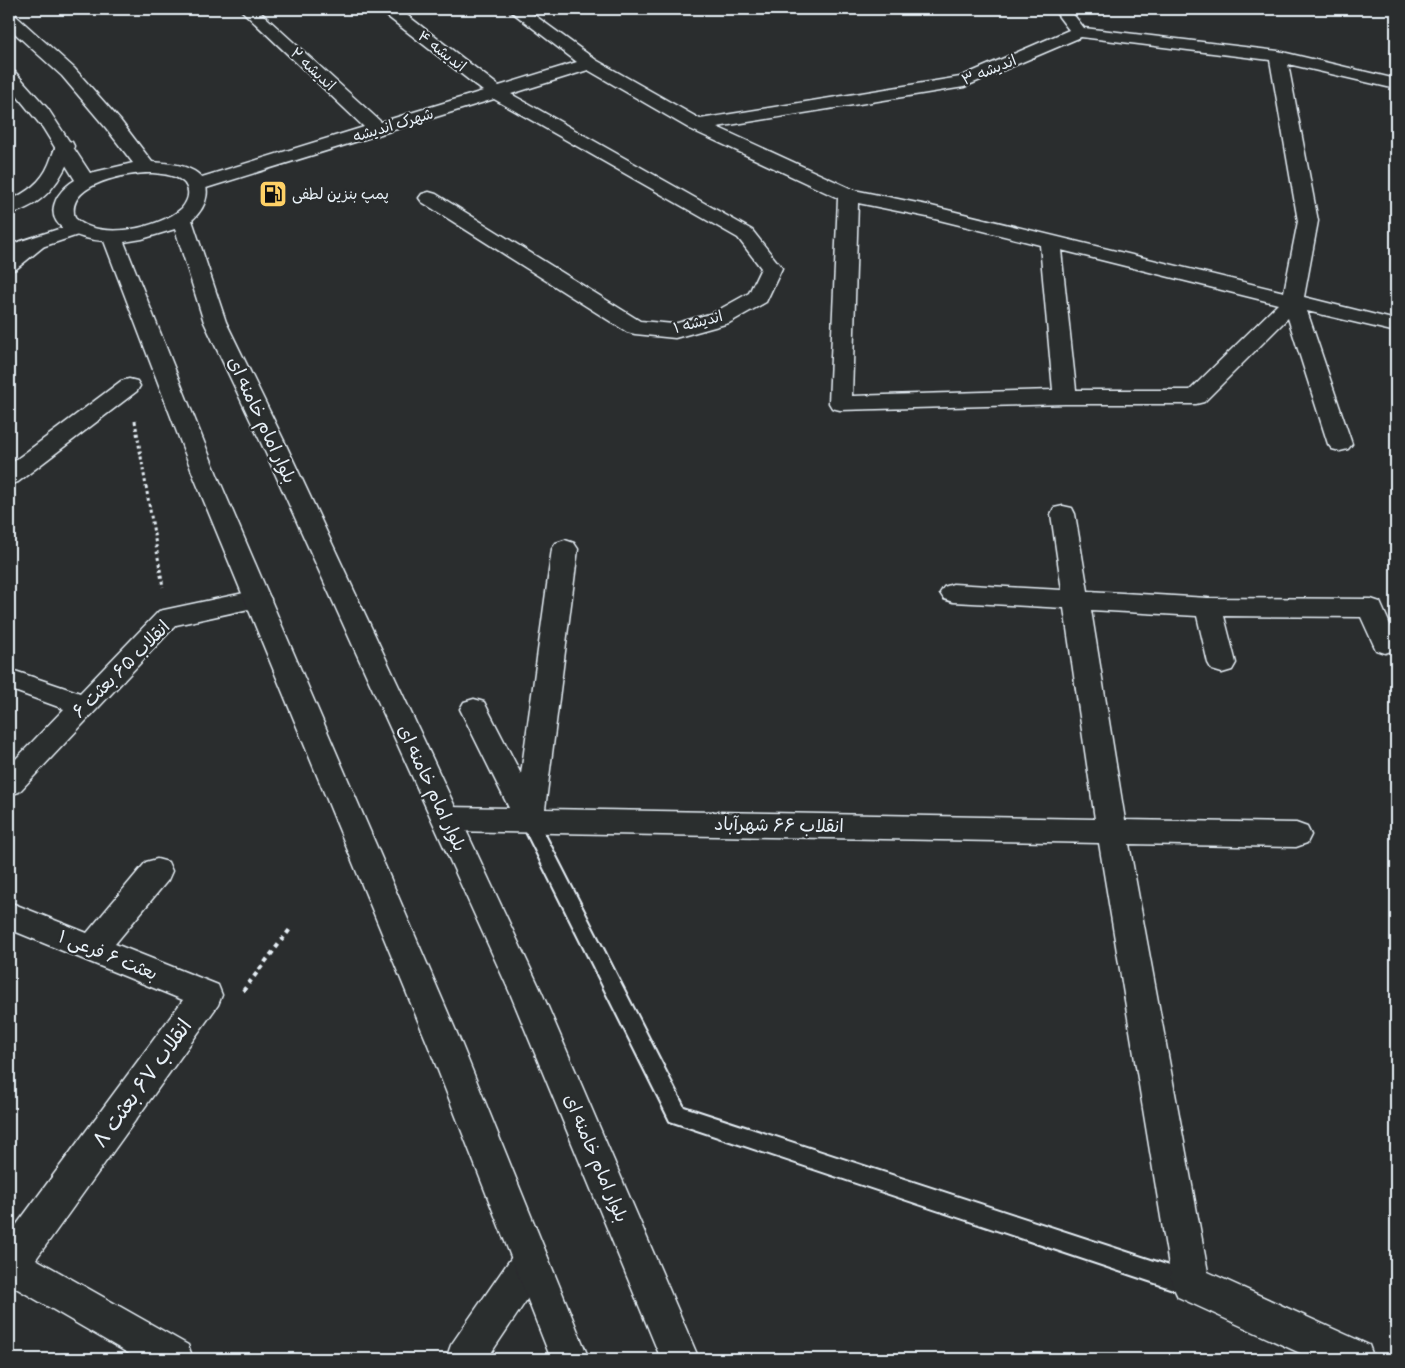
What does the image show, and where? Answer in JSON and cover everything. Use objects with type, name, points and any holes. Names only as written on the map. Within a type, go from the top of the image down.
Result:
[{"type":"street","name":"اندیشه ۲","points":[[248,9],[378,130]]},
{"type":"street","name":"اندیشه ۴","points":[[389,9],[496,93]]},
{"type":"street","points":[[516,9],[590,64],[697,125],[848,195],[927,212],[1396,326]]},
{"type":"street","points":[[1061,9],[1079,32],[1278,56],[1396,84]]},
{"type":"street","points":[[10,22],[68,72],[113,124],[146,167]]},
{"type":"street","name":"اندیشه ۳","points":[[697,125],[964,82],[1079,32]]},
{"type":"street","points":[[1278,56],[1308,221],[1293,301],[1340,444]]},
{"type":"street","name":"شهرک اندیشه","points":[[196,185],[590,64]]},
{"type":"street","points":[[9,76],[25,91],[65,146],[86,182]]},
{"type":"street","name":"اندیشه ۱","points":[[429,198],[635,327],[676,331],[721,318],[758,297],[772,268],[745,234],[496,93]]},
{"type":"street","points":[[9,208],[40,191],[55,175],[65,146]]},
{"type":"street","points":[[146,167],[173,170],[191,179],[196,185],[198,192],[194,205],[181,218],[149,232],[112,237],[77,230],[65,220],[62,210],[66,198],[86,182],[114,171],[146,167]]},
{"type":"street","points":[[848,195],[840,403],[1064,397],[1196,397],[1293,301]]},
{"type":"street","name":"بلوار امام خامنه ای","points":[[181,218],[215,322],[275,447],[526,993],[680,1359]]},
{"type":"street","points":[[13,228],[20,239],[18,252],[77,230]]},
{"type":"street","points":[[112,237],[206,477],[445,1045],[570,1359]]},
{"type":"street","points":[[1050,242],[1064,397]]},
{"type":"street","points":[[12,472],[129,386]]},
{"type":"street","points":[[1063,514],[1112,832],[1191,1284],[1355,1359]]},
{"type":"street","points":[[529,820],[565,549]]},
{"type":"street","points":[[953,593],[1208,607],[1371,608],[1385,643]]},
{"type":"street","name":"انقلاب ۶۵ بعثت ۶","points":[[9,784],[168,618],[258,599]]},
{"type":"street","points":[[1208,607],[1222,663]]},
{"type":"street","points":[[9,679],[84,705]]},
{"type":"street","points":[[474,709],[529,820]]},
{"type":"street","name":"انقلاب ۶۶ شهرآباد","points":[[447,819],[1296,835]]},
{"type":"street","points":[[92,949],[157,871]]},
{"type":"street","name":"بعثت ۶ فرعی ۱","points":[[9,915],[206,995]]},
{"type":"street","name":"انقلاب ۶۷ بعثت ۸","points":[[9,1264],[206,995]]},
{"type":"street","points":[[465,1359],[531,1260]]},
{"type":"street","points":[[9,1264],[174,1359]]},
{"type":"lane","points":[[529,820],[677,1114],[1191,1284]]},
{"type":"path","points":[[129,386],[168,618]]},
{"type":"path","points":[[206,995],[240,995],[291,928]]},
{"type":"place","name":"پمپ بنزین لطفی","points":[[273,194]]}]
